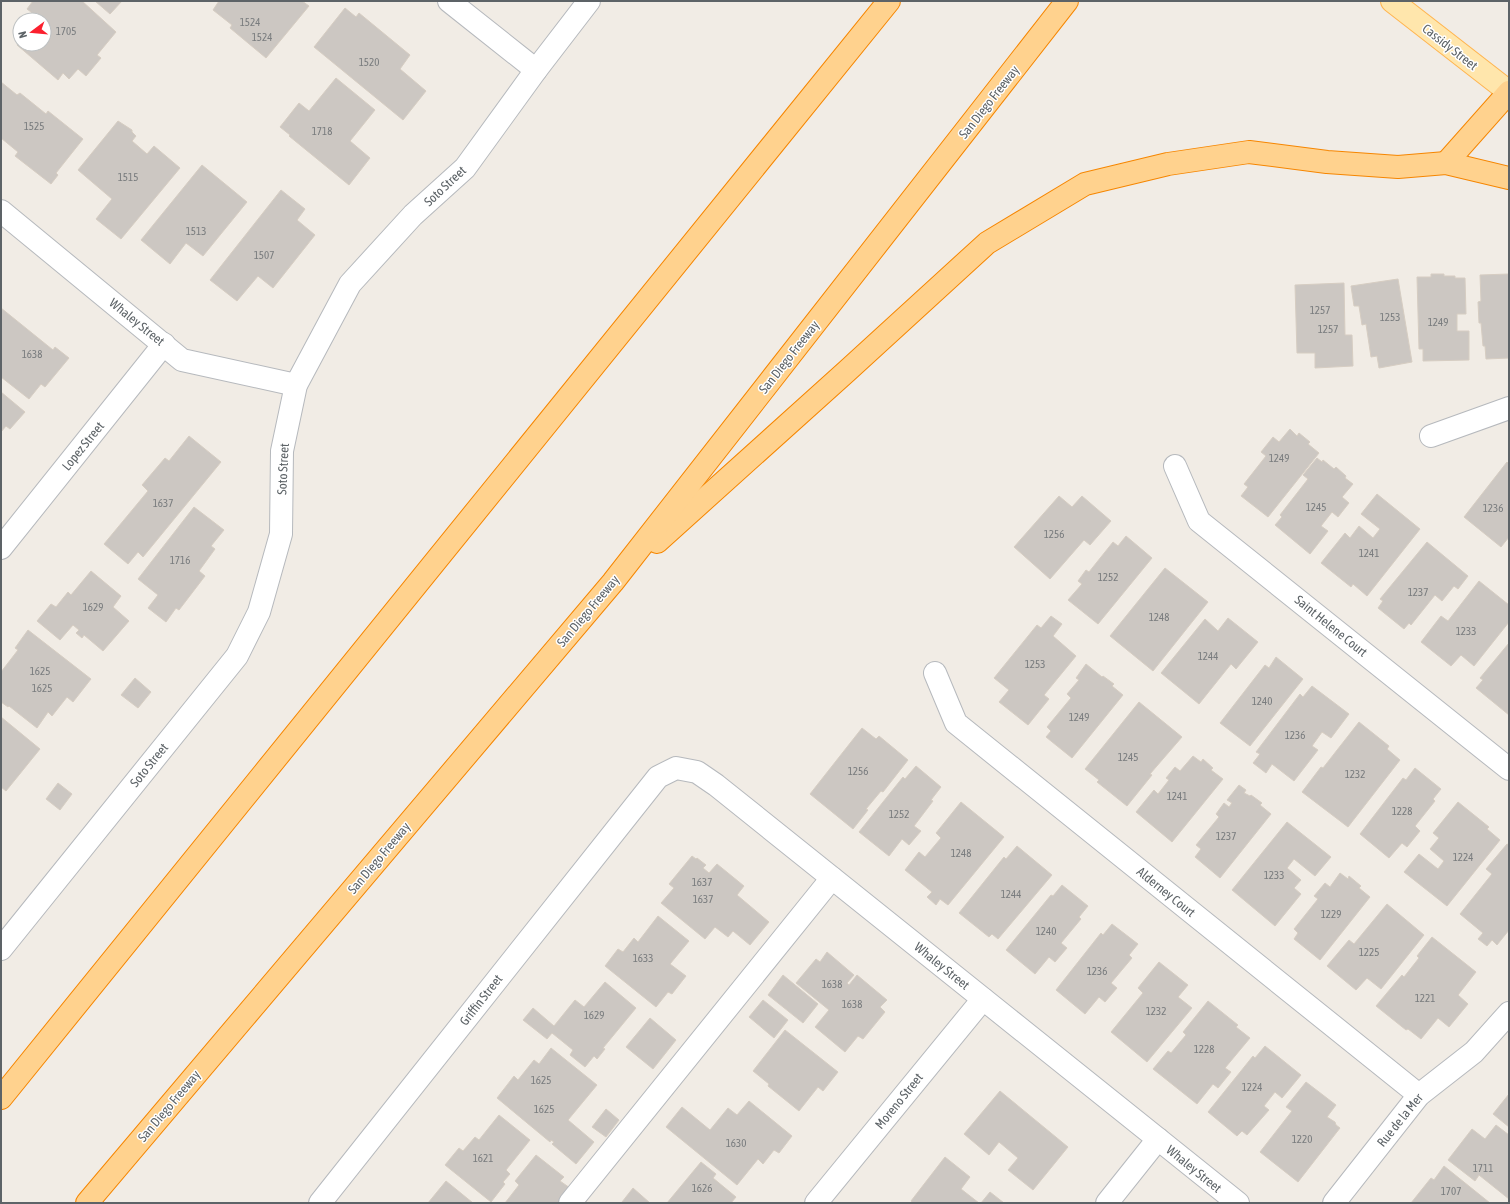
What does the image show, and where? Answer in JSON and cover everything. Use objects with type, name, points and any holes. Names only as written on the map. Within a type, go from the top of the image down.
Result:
[{"type":"highway","points":[[1,1098],[889,1]]},
{"type":"highway","name":"San Diego Freeway","points":[[87,1203],[613,582],[1067,1]]},
{"type":"highway","points":[[1446,163],[1509,92]]},
{"type":"highway","points":[[613,582],[987,243],[1085,184],[1168,164],[1248,152],[1327,162],[1398,167],[1446,163],[1509,178]]},
{"type":"main road","name":"Cassidy Street","points":[[1392,1],[1509,92]]},
{"type":"street","points":[[449,1],[536,70]]},
{"type":"street","name":"Soto Street","points":[[1,949],[237,656],[259,612],[281,534],[282,451],[296,385],[350,284],[413,215],[465,168],[536,70],[589,1]]},
{"type":"street","name":"Whaley Street","points":[[1,212],[182,360],[296,385]]},
{"type":"street","name":"Lopez Street","points":[[1,548],[164,344]]},
{"type":"street","points":[[1430,436],[1509,408]]},
{"type":"street","name":"Saint Helene Court","points":[[1175,466],[1199,521],[1509,769]]},
{"type":"street","name":"Alderney Court","points":[[935,673],[956,723],[1419,1095]]},
{"type":"street","name":"Whaley Street","points":[[642,797],[658,777],[676,768],[696,772],[716,785],[1238,1203]]},
{"type":"street","name":"Griffin Street","points":[[320,1203],[642,797]]},
{"type":"street","points":[[570,1203],[832,878]]},
{"type":"street","name":"Moreno Street","points":[[816,1203],[983,999]]},
{"type":"street","name":"Rue de la Mer","points":[[1334,1203],[1419,1095],[1474,1052],[1509,1013]]},
{"type":"street","points":[[1107,1203],[1158,1139]]},
{"type":"building","points":[[33,1],[82,1],[116,32],[97,55],[101,58],[86,76],[78,69],[69,79],[63,73],[58,80],[25,52],[52,52],[52,12],[31,12],[27,9]]},
{"type":"building","points":[[95,1],[122,1],[110,14]]},
{"type":"building","points":[[219,1],[302,1],[309,6],[266,58],[230,28],[232,25],[213,10]]},
{"type":"building","points":[[345,8],[356,17],[359,13],[410,55],[400,69],[426,91],[403,120],[314,47]]},
{"type":"building","points":[[336,78],[375,110],[350,141],[370,158],[349,185],[280,127],[299,103],[309,111]]},
{"type":"building","points":[[1,82],[17,95],[20,93],[46,114],[48,111],[83,139],[56,173],[58,175],[51,184],[15,156],[18,152],[1,138]]},
{"type":"building","points":[[118,121],[132,130],[136,136],[132,141],[147,154],[154,146],[180,168],[121,239],[96,219],[112,199],[78,170]]},
{"type":"building","points":[[202,165],[247,202],[203,256],[186,243],[170,264],[141,240]]},
{"type":"building","points":[[281,190],[305,209],[297,220],[315,235],[273,288],[258,276],[237,301],[210,280]]},
{"type":"building","points":[[1431,274],[1444,274],[1444,276],[1465,278],[1466,314],[1457,314],[1457,331],[1469,331],[1469,360],[1423,361],[1423,349],[1419,349],[1417,277],[1431,277]]},
{"type":"building","points":[[1509,274],[1509,358],[1486,359],[1481,323],[1479,323],[1478,302],[1481,301],[1480,275]]},
{"type":"building","points":[[1398,279],[1412,362],[1379,368],[1377,356],[1371,357],[1366,324],[1362,325],[1359,306],[1354,306],[1351,286]]},
{"type":"building","points":[[1344,283],[1345,335],[1352,335],[1353,366],[1315,368],[1315,353],[1297,353],[1295,285]]},
{"type":"building","points":[[1,308],[53,350],[55,347],[69,358],[45,387],[41,384],[29,399],[1,377]]},
{"type":"building","points":[[1,392],[25,412],[10,429],[6,426],[1,432]]},
{"type":"building","points":[[1290,429],[1297,436],[1299,433],[1310,442],[1308,444],[1319,453],[1268,517],[1241,496],[1248,487],[1244,484],[1266,456],[1261,452],[1273,437],[1279,442]]},
{"type":"building","points":[[189,436],[221,462],[143,557],[138,552],[128,564],[104,544],[148,491],[142,485],[165,458],[169,461]]},
{"type":"building","points":[[1317,458],[1322,462],[1323,460],[1334,469],[1336,467],[1346,476],[1345,478],[1353,484],[1342,497],[1349,503],[1338,517],[1332,512],[1321,526],[1328,531],[1310,554],[1275,525],[1282,517],[1280,515],[1308,479],[1303,475]]},
{"type":"building","points":[[1507,462],[1509,464],[1509,537],[1501,547],[1464,517]]},
{"type":"building","points":[[1377,494],[1420,529],[1367,596],[1353,584],[1351,587],[1321,563],[1345,533],[1350,538],[1359,526],[1373,538],[1380,529],[1361,514]]},
{"type":"building","points":[[1059,496],[1072,507],[1082,496],[1111,521],[1090,545],[1084,540],[1050,579],[1014,547]]},
{"type":"building","points":[[194,507],[224,530],[211,546],[215,549],[199,571],[205,576],[179,610],[176,608],[166,622],[148,608],[158,595],[138,579]]},
{"type":"building","points":[[1126,536],[1152,558],[1098,624],[1068,600],[1082,584],[1078,581],[1086,570],[1089,572],[1113,542],[1118,546]]},
{"type":"building","points":[[1427,542],[1468,576],[1458,589],[1454,586],[1442,601],[1435,595],[1411,625],[1409,623],[1404,629],[1378,608],[1383,601],[1380,599]]},
{"type":"building","points":[[1165,568],[1208,602],[1153,671],[1110,636]]},
{"type":"building","points":[[91,571],[121,596],[113,607],[129,621],[103,651],[84,635],[82,638],[76,633],[79,630],[73,625],[60,640],[37,621],[51,604],[56,607],[68,592],[71,595]]},
{"type":"building","points":[[1479,581],[1509,605],[1509,622],[1474,666],[1461,655],[1451,666],[1421,642],[1441,616],[1448,621]]},
{"type":"building","points":[[1051,616],[1062,624],[1053,636],[1076,656],[1044,695],[1049,699],[1028,725],[999,702],[1009,690],[994,678],[1037,625],[1041,628]]},
{"type":"building","points":[[1228,618],[1258,642],[1236,669],[1231,664],[1199,704],[1161,673],[1205,619],[1218,631]]},
{"type":"building","points":[[28,630],[91,679],[73,702],[67,697],[52,716],[48,712],[37,728],[9,706],[8,707],[1,702],[1,672],[18,650],[15,648]]},
{"type":"building","points":[[1509,643],[1509,715],[1476,688],[1483,680],[1480,678]]},
{"type":"building","points":[[1276,657],[1303,679],[1250,746],[1220,723],[1265,665],[1269,668]]},
{"type":"building","points":[[1086,664],[1102,677],[1103,676],[1114,684],[1112,686],[1123,695],[1072,758],[1046,737],[1051,731],[1047,727],[1071,698],[1067,694],[1079,680],[1076,678]]},
{"type":"building","points":[[135,678],[151,692],[138,708],[121,695]]},
{"type":"building","points":[[1312,686],[1349,714],[1331,738],[1322,732],[1312,746],[1318,750],[1294,781],[1272,764],[1266,773],[1253,763],[1260,754],[1256,752],[1300,694],[1303,697]]},
{"type":"building","points":[[1139,702],[1182,737],[1150,774],[1152,775],[1127,806],[1097,782],[1099,780],[1085,769]]},
{"type":"building","points":[[1,717],[40,749],[6,791],[1,787]]},
{"type":"building","points":[[1359,722],[1389,746],[1387,749],[1400,760],[1348,827],[1302,792]]},
{"type":"building","points":[[862,728],[876,739],[879,736],[908,760],[883,792],[881,791],[866,809],[868,810],[853,829],[810,794]]},
{"type":"building","points":[[1193,756],[1201,762],[1203,759],[1213,768],[1211,770],[1223,779],[1172,842],[1136,812],[1154,790],[1158,794],[1169,780],[1166,778],[1175,767],[1180,771]]},
{"type":"building","points":[[916,766],[941,787],[931,800],[933,801],[914,826],[921,831],[909,845],[902,839],[889,856],[859,832],[903,777],[905,779]]},
{"type":"building","points":[[1415,768],[1441,789],[1433,799],[1435,801],[1415,826],[1420,831],[1407,847],[1402,843],[1389,858],[1360,834],[1403,778],[1406,780]]},
{"type":"building","points":[[58,783],[72,794],[60,810],[46,799]]},
{"type":"building","points":[[1239,785],[1246,790],[1244,793],[1250,796],[1251,795],[1262,803],[1260,805],[1271,814],[1220,878],[1195,857],[1201,849],[1196,845],[1219,817],[1216,814],[1224,803],[1229,807],[1232,803],[1227,800]]},
{"type":"building","points":[[961,802],[1004,837],[948,905],[940,899],[936,905],[927,897],[932,892],[905,870],[919,852],[925,857],[941,838],[936,833]]},
{"type":"building","points":[[1458,802],[1489,827],[1487,829],[1500,840],[1447,906],[1404,872],[1419,854],[1438,869],[1444,861],[1430,849],[1439,838],[1433,833]]},
{"type":"building","points":[[1287,822],[1331,857],[1315,876],[1294,859],[1287,868],[1301,880],[1294,888],[1301,894],[1275,926],[1232,890]]},
{"type":"building","points":[[1507,844],[1509,845],[1509,930],[1497,945],[1492,940],[1487,946],[1478,939],[1483,933],[1460,914],[1492,874],[1486,869]]},
{"type":"building","points":[[1017,846],[1052,875],[998,939],[992,934],[989,937],[959,913],[1004,857],[1006,859]]},
{"type":"building","points":[[692,856],[706,865],[703,868],[709,873],[717,864],[744,886],[737,895],[769,922],[750,945],[733,931],[728,937],[715,927],[705,939],[661,903],[674,888],[669,884]]},
{"type":"building","points":[[1340,873],[1348,879],[1349,876],[1361,886],[1359,888],[1370,897],[1320,960],[1294,939],[1298,933],[1294,929],[1318,899],[1314,896],[1325,883],[1330,887]]},
{"type":"building","points":[[1062,885],[1088,906],[1079,917],[1081,919],[1061,943],[1067,948],[1055,962],[1049,957],[1035,974],[1006,950],[1051,895],[1053,896]]},
{"type":"building","points":[[1387,904],[1424,935],[1381,989],[1367,978],[1356,990],[1327,966],[1349,940],[1354,944]]},
{"type":"building","points":[[658,916],[689,941],[670,964],[686,976],[672,994],[668,992],[656,1007],[605,966],[618,949],[623,952],[634,938],[638,942]]},
{"type":"building","points":[[1112,924],[1138,944],[1129,955],[1132,958],[1111,983],[1117,988],[1105,1002],[1099,997],[1085,1014],[1056,990],[1101,933],[1103,935]]},
{"type":"building","points":[[1432,937],[1476,972],[1458,995],[1468,1004],[1449,1027],[1438,1018],[1421,1039],[1408,1029],[1406,1030],[1376,1006],[1402,975],[1404,977],[1419,958],[1417,956]]},
{"type":"building","points":[[827,952],[854,975],[847,983],[849,985],[857,975],[887,1000],[880,1007],[885,1012],[863,1039],[858,1036],[845,1052],[815,1027],[829,1010],[796,983],[816,959],[820,962]]},
{"type":"building","points":[[1159,962],[1188,985],[1178,997],[1192,1008],[1147,1062],[1111,1032],[1143,993],[1138,988]]},
{"type":"building","points":[[783,975],[818,1004],[803,1023],[768,995]]},
{"type":"building","points":[[605,982],[636,1008],[603,1048],[605,1049],[597,1059],[594,1056],[585,1067],[570,1055],[573,1050],[552,1033],[547,1039],[523,1020],[533,1008],[554,1026],[575,1000],[584,1007]]},
{"type":"building","points":[[763,1000],[788,1020],[774,1038],[749,1017]]},
{"type":"building","points":[[1208,1001],[1238,1025],[1236,1027],[1250,1038],[1225,1068],[1231,1072],[1218,1088],[1213,1084],[1197,1104],[1153,1069],[1168,1051],[1171,1053],[1186,1035],[1183,1032]]},
{"type":"building","points":[[650,1018],[676,1040],[653,1069],[626,1047]]},
{"type":"building","points":[[785,1030],[838,1072],[823,1091],[818,1087],[799,1111],[768,1086],[769,1084],[753,1071]]},
{"type":"building","points":[[1265,1046],[1301,1075],[1282,1098],[1275,1092],[1264,1106],[1269,1110],[1247,1135],[1242,1131],[1237,1136],[1208,1112],[1253,1056],[1255,1058]]},
{"type":"building","points":[[551,1048],[597,1085],[568,1120],[594,1142],[576,1164],[552,1144],[554,1142],[551,1140],[550,1142],[497,1098],[514,1076],[518,1080],[534,1060],[539,1064]]},
{"type":"building","points":[[1306,1082],[1336,1105],[1327,1117],[1335,1122],[1340,1128],[1298,1182],[1260,1152],[1292,1111],[1286,1107]]},
{"type":"building","points":[[1000,1091],[1068,1147],[1033,1190],[1008,1170],[1018,1158],[999,1142],[989,1155],[964,1134]]},
{"type":"building","points":[[1509,1094],[1509,1127],[1493,1114]]},
{"type":"building","points":[[749,1101],[792,1136],[779,1153],[774,1150],[763,1164],[758,1159],[737,1185],[666,1127],[682,1107],[710,1130],[728,1108],[737,1115]]},
{"type":"building","points":[[606,1109],[619,1120],[606,1137],[592,1127]]},
{"type":"building","points":[[499,1115],[530,1140],[506,1170],[510,1174],[503,1182],[505,1184],[491,1202],[445,1165],[459,1148],[463,1151],[475,1137],[479,1140]]},
{"type":"building","points":[[1496,1125],[1509,1135],[1509,1199],[1479,1175],[1475,1181],[1448,1160],[1472,1129],[1485,1139]]},
{"type":"building","points":[[536,1155],[564,1177],[560,1181],[570,1188],[558,1203],[505,1203],[519,1185],[515,1181]]},
{"type":"building","points":[[945,1157],[970,1177],[961,1189],[979,1203],[913,1203],[911,1201]]},
{"type":"building","points":[[701,1162],[716,1174],[713,1178],[736,1197],[731,1203],[667,1203]]},
{"type":"building","points":[[1444,1166],[1490,1203],[1411,1203],[1431,1178],[1434,1180]]},
{"type":"building","points":[[446,1181],[473,1203],[428,1203]]},
{"type":"building","points":[[633,1188],[650,1203],[623,1203],[622,1202]]},
{"type":"building","points":[[990,1192],[1004,1203],[981,1203]]}]
